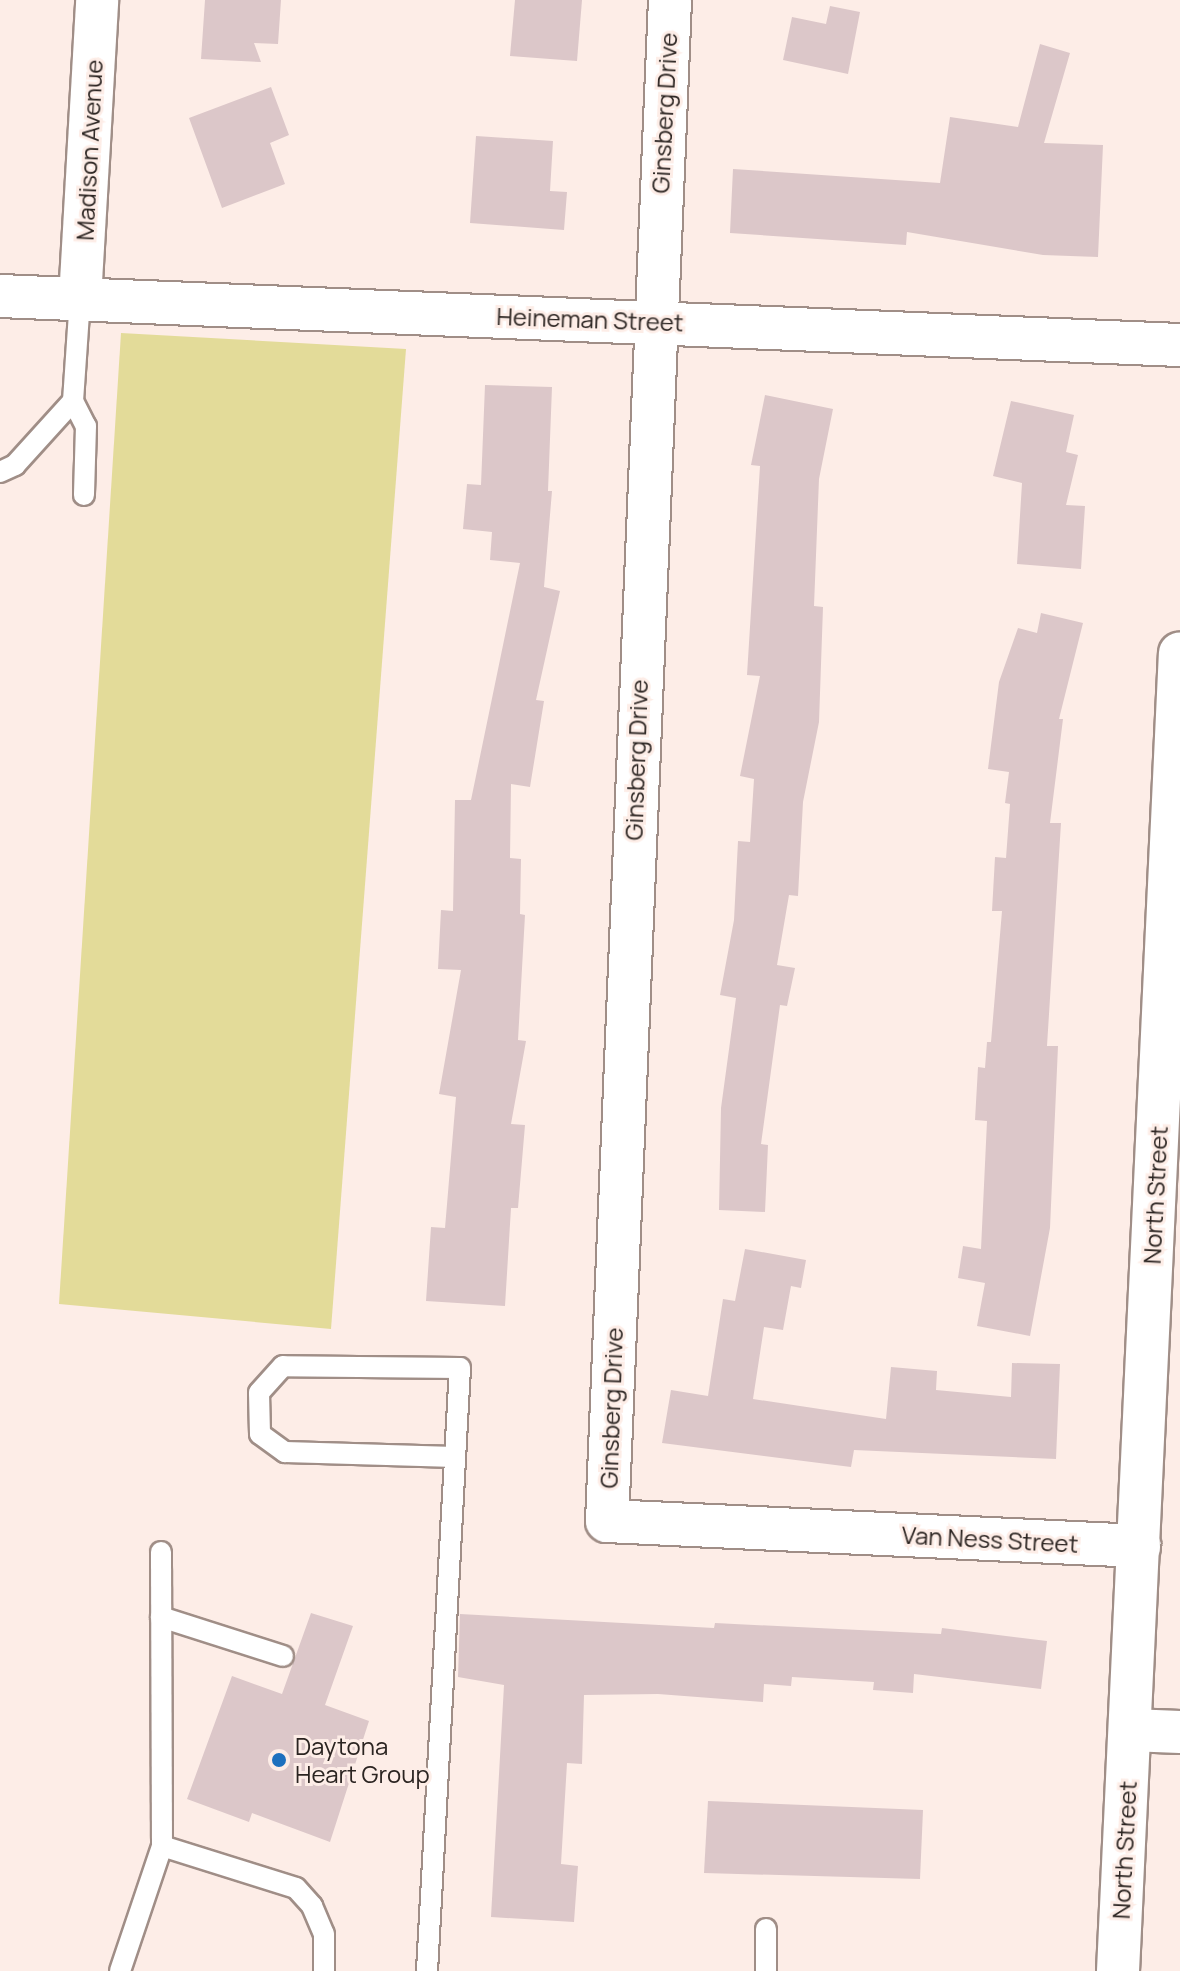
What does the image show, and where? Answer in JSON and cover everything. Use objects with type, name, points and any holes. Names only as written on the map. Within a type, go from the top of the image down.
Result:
[{"type":"street","name":"Madison Avenue","points":[[80,299],[97,0]]},
{"type":"street","name":"Ginsberg Drive","points":[[607,1521],[654,321],[670,0]]},
{"type":"street","name":"Heineman Street","points":[[0,296],[1180,345]]},
{"type":"street","name":"North Street","points":[[1139,1546],[1180,653]]},
{"type":"street","name":"Van Ness Street","points":[[607,1521],[1139,1546]]},
{"type":"street","points":[[1139,1546],[1130,1730],[1180,1732]]},
{"type":"street","name":"North Street","points":[[1118,1971],[1130,1730]]},
{"type":"lane","points":[[80,299],[73,401],[86,426],[84,495]]},
{"type":"lane","points":[[0,472],[15,465],[73,401]]},
{"type":"lane","points":[[427,1971],[460,1368],[283,1366],[259,1393],[260,1434],[285,1452],[455,1457]]},
{"type":"lane","points":[[120,1971],[162,1846],[161,1552]]},
{"type":"lane","points":[[161,1617],[283,1656]]},
{"type":"lane","points":[[162,1846],[296,1888],[312,1906],[324,1934],[324,1971]]},
{"type":"lane","points":[[766,1929],[766,1971]]},
{"type":"shaded area","points":[[121,333],[406,349],[331,1329],[59,1304]]},
{"type":"building","points":[[205,0],[281,0],[278,44],[254,43],[261,62],[201,59]]},
{"type":"building","points":[[515,0],[582,0],[577,61],[510,56]]},
{"type":"building","points":[[830,6],[860,12],[848,74],[783,60],[792,17],[826,24]]},
{"type":"building","points":[[1040,44],[1070,53],[1044,143],[1103,145],[1098,257],[1043,255],[907,232],[906,245],[730,233],[733,169],[940,183],[950,117],[1018,127]]},
{"type":"building","points":[[271,87],[289,135],[270,143],[285,184],[222,208],[189,118]]},
{"type":"building","points":[[476,136],[553,141],[550,191],[567,192],[564,230],[470,223]]},
{"type":"building","points":[[485,385],[552,387],[548,491],[552,491],[544,587],[560,591],[536,700],[544,701],[530,787],[511,784],[510,858],[521,859],[520,914],[525,915],[518,1040],[526,1041],[511,1124],[525,1125],[518,1208],[511,1208],[505,1306],[426,1301],[431,1227],[445,1228],[456,1097],[439,1094],[461,970],[438,969],[441,910],[453,911],[455,800],[471,800],[520,563],[490,560],[492,532],[463,529],[467,484],[481,485]]},
{"type":"building","points":[[765,395],[833,409],[819,479],[814,606],[823,607],[819,722],[803,802],[798,896],[789,895],[777,965],[795,968],[787,1006],[780,1005],[761,1144],[768,1145],[765,1212],[719,1210],[721,1108],[736,998],[720,995],[734,920],[738,841],[750,842],[754,779],[740,776],[760,676],[747,675],[760,466],[751,465]]},
{"type":"building","points":[[1011,401],[1074,415],[1066,452],[1078,455],[1066,505],[1085,506],[1081,569],[1017,564],[1022,483],[993,476]]},
{"type":"building","points":[[1041,613],[1083,623],[1059,719],[1063,719],[1050,823],[1061,823],[1047,1046],[1058,1046],[1050,1228],[1030,1336],[977,1326],[985,1283],[958,1278],[963,1246],[981,1249],[987,1121],[975,1120],[978,1067],[985,1068],[987,1042],[991,1042],[1002,911],[992,911],[995,857],[1006,858],[1010,804],[1005,803],[1009,772],[988,769],[999,682],[1018,628],[1037,633]]},
{"type":"building","points":[[745,1249],[806,1260],[801,1288],[791,1286],[783,1330],[764,1327],[753,1399],[886,1419],[891,1367],[937,1371],[936,1390],[1011,1397],[1012,1363],[1060,1364],[1056,1459],[854,1450],[851,1467],[662,1443],[671,1390],[708,1396],[723,1299],[735,1301]]},
{"type":"building","name":"Daytona Heart Group","points":[[311,1613],[353,1626],[325,1705],[369,1721],[330,1842],[252,1813],[249,1822],[187,1799],[232,1676],[282,1694]]},
{"type":"building","points":[[460,1614],[714,1628],[715,1623],[941,1634],[942,1628],[1047,1641],[1041,1689],[914,1674],[913,1693],[873,1690],[874,1682],[792,1677],[791,1686],[764,1684],[763,1702],[658,1694],[584,1695],[582,1764],[567,1763],[561,1864],[578,1866],[574,1922],[491,1917],[504,1685],[458,1677]]},
{"type":"building","points":[[708,1801],[923,1810],[920,1879],[704,1873]]},
{"type":"place","name":"Daytona Heart Group","points":[[279,1760]]}]
